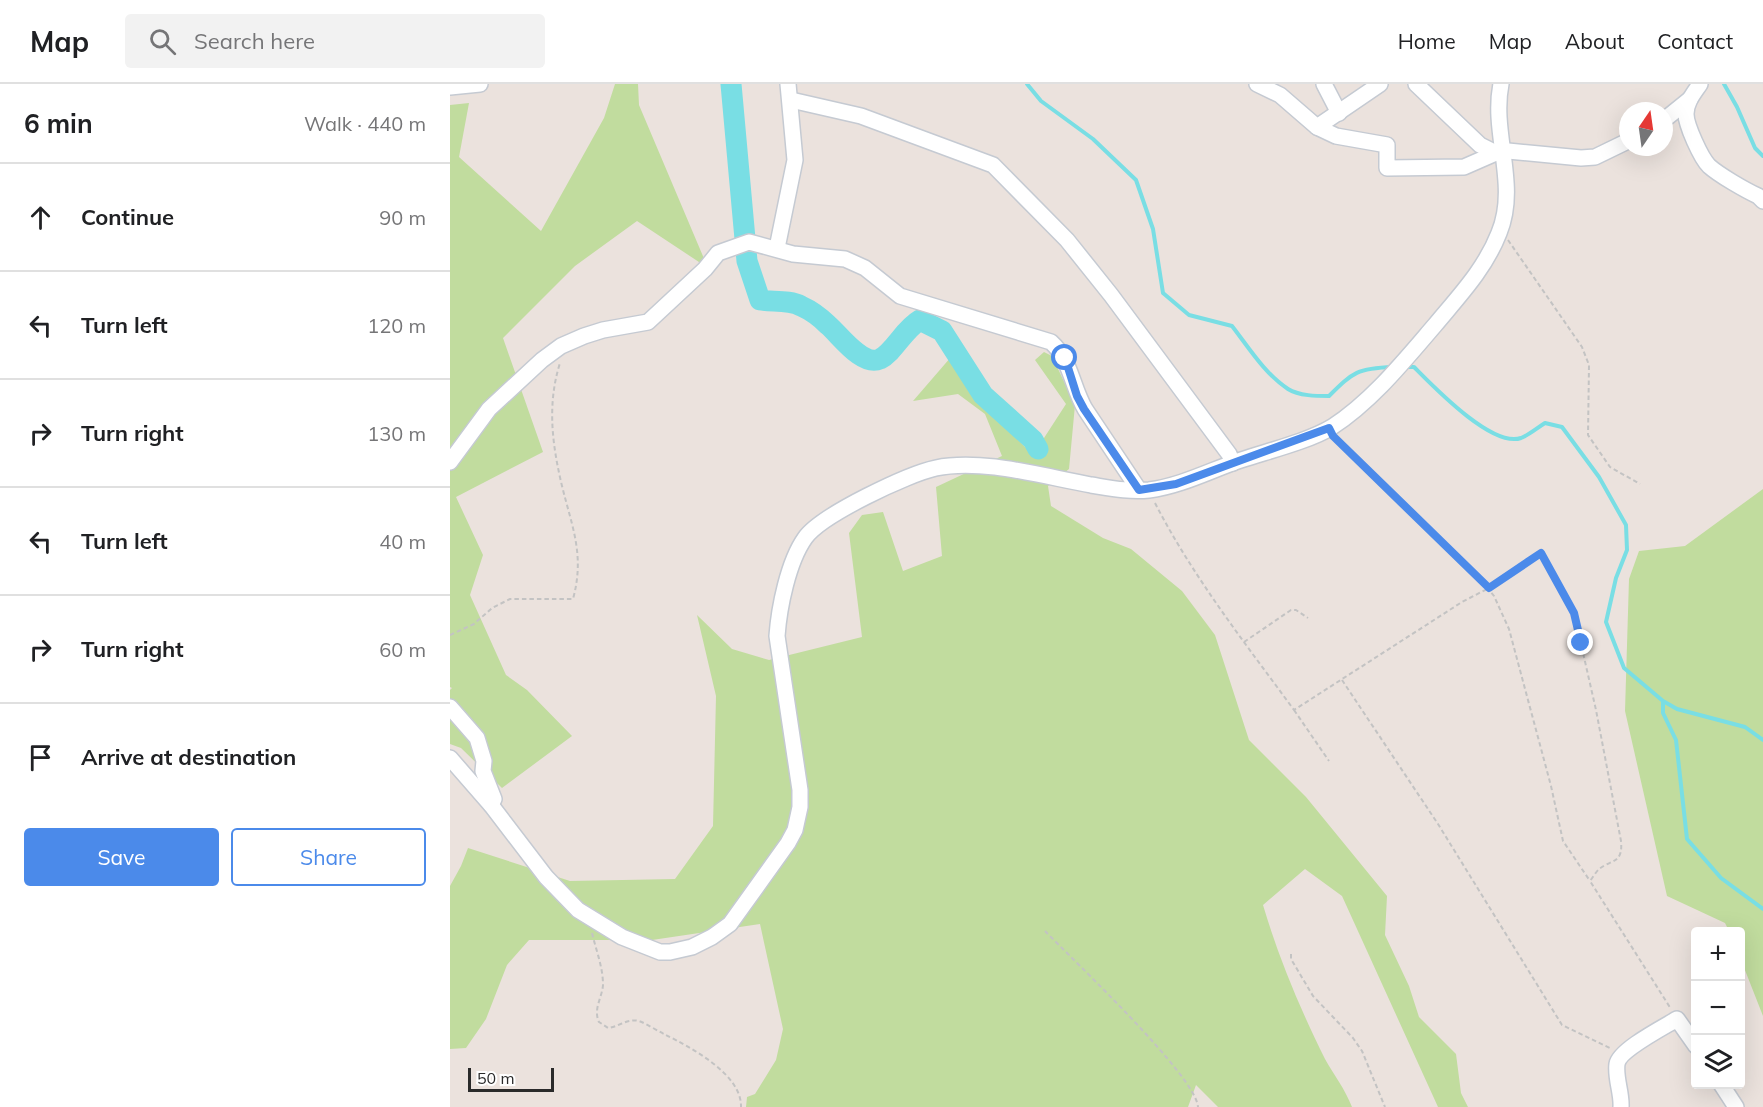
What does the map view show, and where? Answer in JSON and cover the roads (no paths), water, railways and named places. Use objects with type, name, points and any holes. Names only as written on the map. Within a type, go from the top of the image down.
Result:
[{"type":"street","points":[[450,87],[480,84]]},
{"type":"street","points":[[777,248],[795,160],[789,84]]},
{"type":"street","points":[[1257,84],[1280,95],[1317,127],[1336,136],[1386,145],[1386,168],[1464,167],[1499,152]]},
{"type":"street","points":[[1324,84],[1339,113]]},
{"type":"street","points":[[1317,127],[1380,84]]},
{"type":"street","points":[[1416,84],[1480,145],[1499,152],[1581,159],[1595,157],[1619,145]]},
{"type":"street","points":[[450,758],[491,805],[546,877],[578,910],[595,922],[622,937],[660,952],[692,947],[712,938],[730,924],[788,843],[798,819],[800,790],[777,636],[779,615],[794,561],[802,543],[812,530],[869,495],[920,473],[936,469],[960,465],[995,467],[1123,490],[1144,490],[1176,484],[1329,428],[1354,409],[1393,373],[1470,284],[1482,268],[1500,232],[1508,196],[1499,152],[1501,84]]},
{"type":"street","points":[[1673,113],[1690,99],[1700,84]]},
{"type":"street","points":[[1690,99],[1686,114],[1701,155],[1709,166],[1763,201]]},
{"type":"street","points":[[791,100],[861,116],[993,165],[1067,240],[1111,295],[1229,454],[1233,463]]},
{"type":"street","points":[[450,462],[500,397],[542,360],[584,336],[603,330],[648,322],[705,269],[718,253],[749,242],[805,256],[845,259],[865,268],[900,296],[1052,342],[1065,358],[1077,396],[1084,409],[1144,490]]},
{"type":"street","points":[[450,707],[477,738],[484,761],[483,771],[494,799],[491,805]]},
{"type":"street","points":[[1621,1107],[1622,1096],[1617,1064],[1622,1054],[1677,1019],[1691,1040]]},
{"type":"street","points":[[1724,1089],[1736,1107]]},
{"type":"waterway","points":[[731,84],[747,261],[760,300],[797,304],[822,320],[852,349],[873,360],[885,356],[920,320],[942,331],[983,395],[1033,440],[1038,449]]},
{"type":"waterway","points":[[1027,84],[1041,101],[1093,139],[1136,180],[1153,229],[1163,293],[1189,315],[1232,326],[1272,376],[1297,393],[1329,396],[1344,381],[1357,373],[1364,370],[1393,367]]},
{"type":"waterway","points":[[1724,84],[1755,148],[1763,156]]},
{"type":"waterway","points":[[1403,367],[1414,367],[1464,413],[1495,434],[1509,439],[1521,438],[1545,423],[1562,427],[1599,477],[1626,525],[1627,550],[1616,578],[1606,622],[1624,668],[1663,701],[1677,709],[1745,727],[1763,740]]},
{"type":"waterway","points":[[1663,702],[1663,713],[1676,740],[1687,839],[1721,878],[1763,909]]}]
